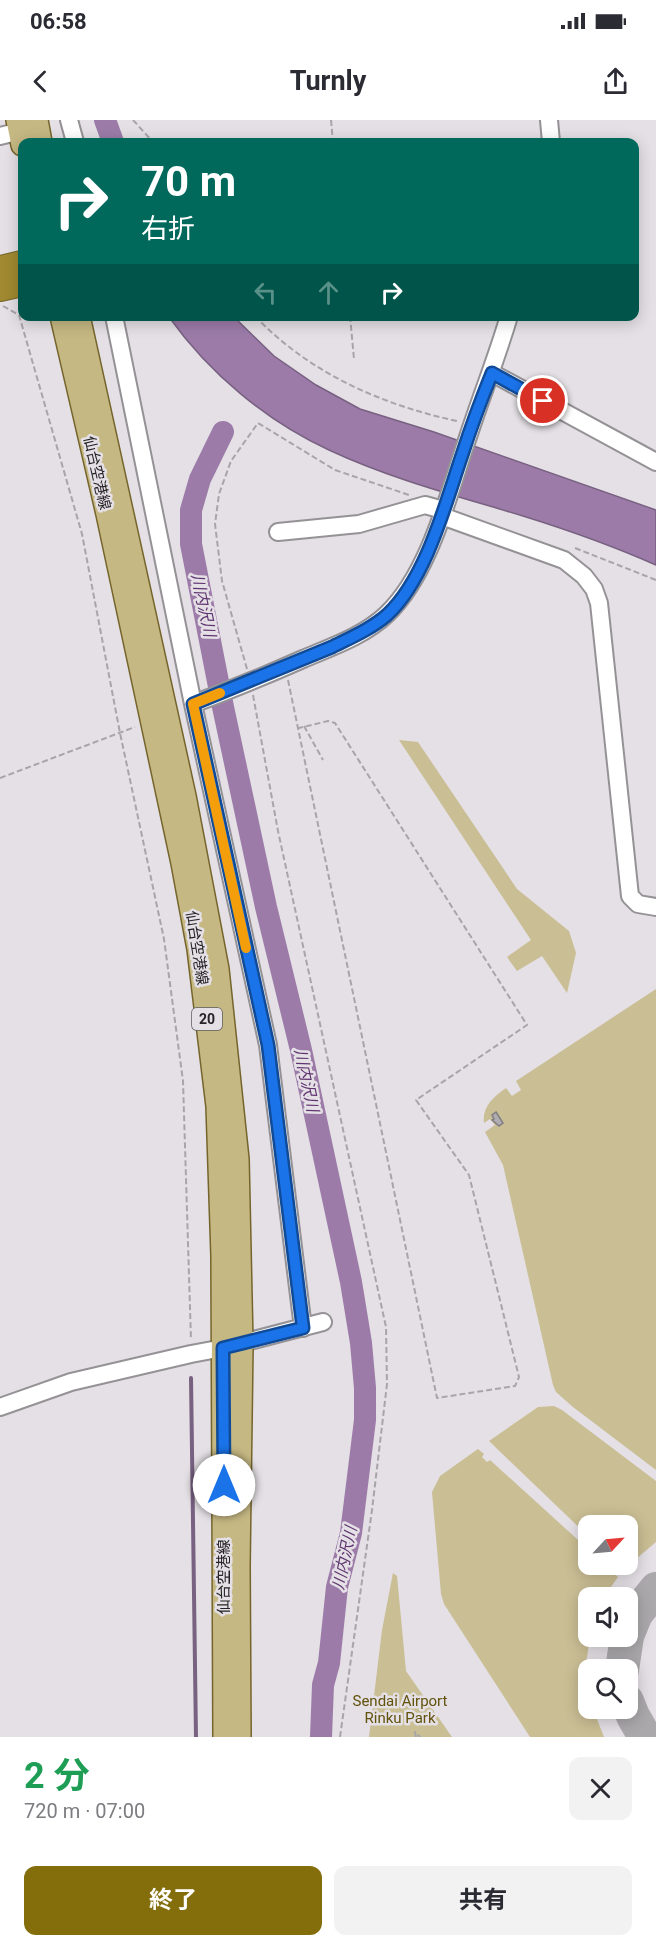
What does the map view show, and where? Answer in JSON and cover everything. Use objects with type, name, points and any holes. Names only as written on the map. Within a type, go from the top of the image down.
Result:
[{"type":"highway","points":[[0,269],[18,265]]},
{"type":"highway","points":[[0,288],[18,284]]},
{"type":"main road","points":[[19,130],[34,138]]},
{"type":"main road","name":"仙台空港線","points":[[62,321],[160,755],[198,949],[217,1106],[222,1256],[233,1346],[239,1566],[240,1737]]},
{"type":"main road","name":"仙台空港線","points":[[80,321],[185,796],[218,969],[238,1159],[224,1737]]},
{"type":"street","points":[[69,120],[74,138]]},
{"type":"street","points":[[549,120],[551,138]]},
{"type":"street","points":[[115,321],[198,702],[268,1045],[303,1328]]},
{"type":"street","points":[[198,702],[354,637],[387,615],[405,594],[419,571],[443,510],[492,373],[508,321]]},
{"type":"street","points":[[492,373],[656,462]]},
{"type":"street","points":[[278,532],[359,524],[425,505],[443,510],[564,560],[584,576],[594,589],[599,603],[630,896],[638,904],[656,907]]},
{"type":"street","points":[[0,1407],[71,1382],[233,1346],[323,1322]]},
{"type":"path","points":[[133,120],[149,138]]},
{"type":"path","points":[[331,120],[333,138]]},
{"type":"path","points":[[0,306],[18,315]]},
{"type":"path","points":[[21,321],[82,534],[120,733],[164,939],[183,1080],[191,1354]]},
{"type":"path","points":[[260,321],[289,348],[313,365],[358,388],[424,414],[472,426]]},
{"type":"path","points":[[350,321],[354,359]]},
{"type":"path","points":[[340,1737],[387,1384],[386,1327],[278,831],[248,682],[222,581],[215,524],[219,494],[231,461],[258,423],[335,470],[403,492],[425,505]]},
{"type":"path","points":[[564,560],[569,546],[656,580]]},
{"type":"path","points":[[285,667],[436,1398],[515,1386],[519,1377],[469,1175],[416,1100],[527,1025],[335,723],[328,721],[299,728]]},
{"type":"path","points":[[304,726],[323,760]]},
{"type":"path","points":[[0,778],[120,733]]},
{"type":"green space","points":[[399,740],[418,742],[517,889],[569,931],[576,953],[567,993],[542,956],[517,971],[507,957],[531,940]]},
{"type":"green space","points":[[656,989],[656,1470],[556,1392],[503,1165],[485,1132],[495,1125],[490,1119],[484,1123],[484,1117],[489,1103],[501,1091],[506,1088],[512,1096],[521,1090],[516,1081]]},
{"type":"green space","points":[[554,1406],[562,1410],[656,1481],[656,1542],[638,1557],[638,1515],[578,1515],[578,1526],[489,1441],[538,1407]]},
{"type":"green space","points":[[478,1449],[484,1454],[482,1457],[487,1462],[490,1460],[578,1540],[578,1575],[616,1575],[618,1577],[611,1587],[578,1587],[578,1647],[589,1647],[587,1659],[578,1659],[578,1719],[597,1719],[604,1737],[530,1737],[444,1604],[441,1594],[432,1492],[440,1476]]},
{"type":"green space","name":"Sendai Airport Rinku Park","points":[[393,1573],[397,1576],[406,1671],[452,1737],[369,1737],[382,1630]]},
{"type":"shaded area","points":[[172,321],[238,321],[274,356],[316,385],[360,409],[434,432],[656,510],[656,565],[557,527],[376,470],[329,450],[283,425],[240,394],[185,338]]},
{"type":"building","points":[[496,1112],[503,1123],[499,1126],[492,1120],[494,1119],[492,1115]]},
{"type":"waterway","name":"川内沢川","points":[[105,120],[112,138]]},
{"type":"waterway","name":"川内沢川","points":[[223,432],[200,479],[191,510],[191,544],[266,907],[301,1050],[351,1282],[361,1343],[365,1388],[365,1420],[351,1533],[337,1587],[329,1663],[323,1685],[321,1737]]},
{"type":"waterway","points":[[191,1378],[196,1737]]},
{"type":"taxiway","points":[[638,1612],[656,1589]]},
{"type":"taxiway","points":[[624,1659],[625,1647]]},
{"type":"taxiway","points":[[635,1719],[645,1737]]},
{"type":"slow traffic","points":[[220,693],[193,704],[246,948]]},
{"type":"route","points":[[224,1485],[223,1348],[303,1328],[268,1045],[193,704],[354,637],[387,615],[405,594],[419,571],[442,516],[492,373],[543,401]]}]
